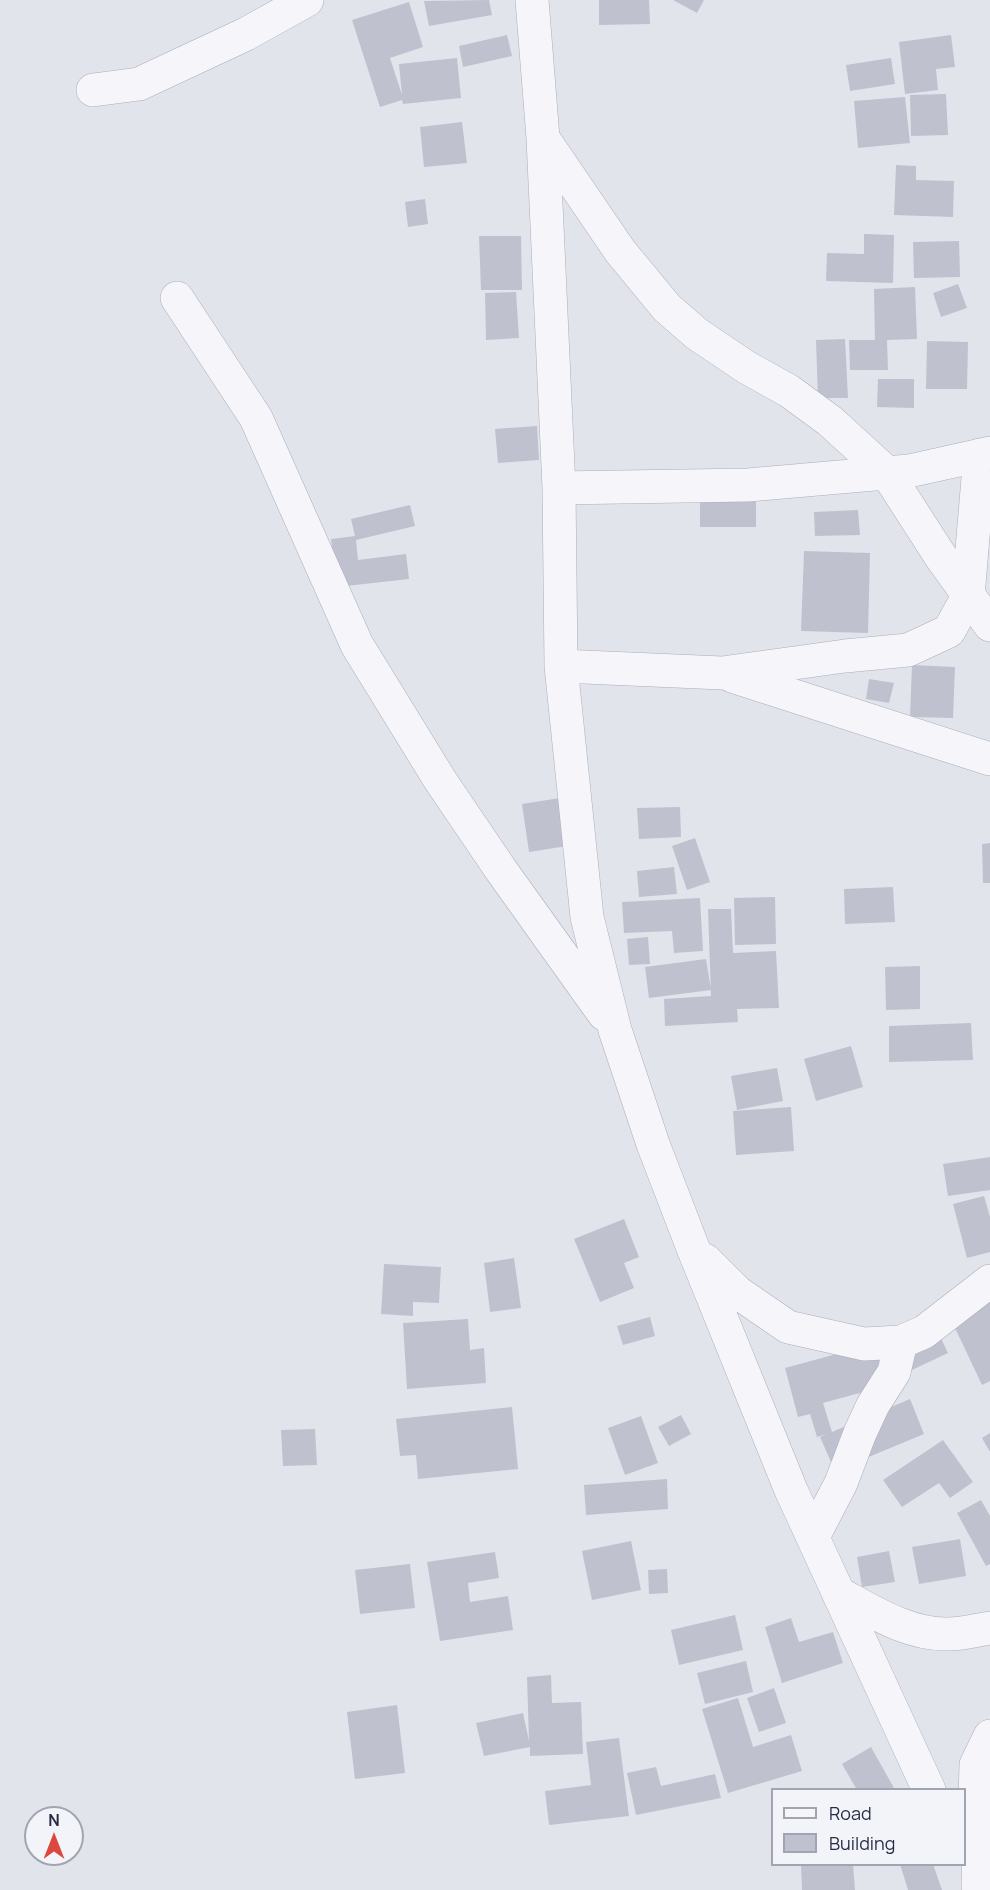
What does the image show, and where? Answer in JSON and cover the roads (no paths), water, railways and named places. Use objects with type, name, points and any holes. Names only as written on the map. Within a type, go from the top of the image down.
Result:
[{"type":"street","points":[[93,90],[139,84],[246,34],[307,0]]},
{"type":"street","points":[[532,0],[543,138],[559,488],[561,666],[587,917],[615,1030],[653,1144],[693,1248],[791,1490],[928,1788]]},
{"type":"street","points":[[543,138],[620,251],[667,308],[697,334],[746,367],[789,391],[830,421],[887,473],[968,596],[990,625]]},
{"type":"street","points":[[177,298],[256,418],[357,645],[458,807],[615,1030]]},
{"type":"street","points":[[559,488],[748,485],[909,471],[985,454],[968,596],[949,631],[908,650],[722,673],[561,666]]},
{"type":"street","points":[[722,673],[990,759]]},
{"type":"street","points":[[693,1248],[737,1292],[788,1327],[864,1344],[901,1342],[924,1332],[990,1281]]},
{"type":"street","points":[[813,1537],[841,1483],[873,1405],[894,1372],[901,1342]]},
{"type":"street","points":[[838,1593],[913,1630],[948,1634],[990,1628]]},
{"type":"street","points":[[974,1879],[979,1838],[975,1800],[976,1765],[990,1736]]}]
